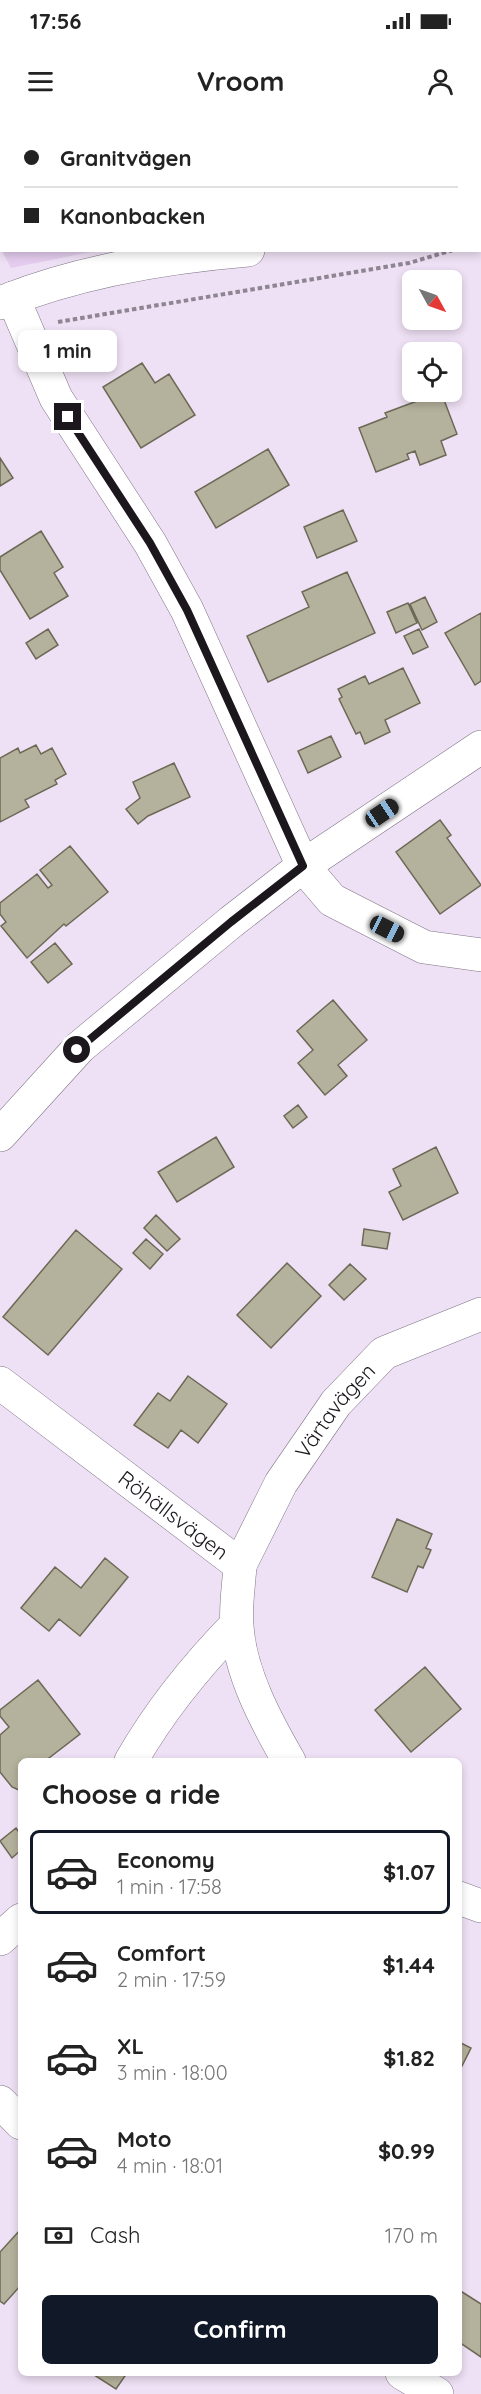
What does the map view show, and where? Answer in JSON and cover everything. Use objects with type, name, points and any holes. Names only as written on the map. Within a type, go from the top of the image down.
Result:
[{"type":"street","points":[[233,252],[125,266],[66,280],[6,300],[24,328],[56,398],[150,543],[187,610],[303,866],[332,900],[424,947],[481,955]]},
{"type":"street","points":[[0,1135],[80,1047],[231,922],[303,866],[481,747]]},
{"type":"street","name":"Värtavägen","points":[[240,1565],[281,1483],[344,1395],[384,1353],[481,1314]]},
{"type":"street","name":"Röhällsvägen","points":[[0,1383],[240,1565],[236,1624],[240,1646],[271,1730],[287,1758]]},
{"type":"street","points":[[133,1758],[142,1740],[212,1649],[236,1624]]},
{"type":"street","points":[[462,1899],[481,1906]]},
{"type":"street","points":[[0,1939],[18,1923]]},
{"type":"street","points":[[0,2103],[18,2120]]},
{"type":"street","points":[[407,2376],[437,2394]]},
{"type":"path","points":[[24,328],[129,308],[409,263],[446,252]]},
{"type":"shaded area","points":[[3,252],[90,252],[11,268]]},
{"type":"building","points":[[142,363],[155,383],[169,374],[195,415],[141,448],[103,387]]},
{"type":"building","points":[[414,402],[445,402],[457,434],[441,441],[446,455],[420,465],[415,451],[407,454],[409,459],[376,472],[359,428],[387,417],[385,413]]},
{"type":"building","points":[[268,449],[289,485],[216,528],[195,492]]},
{"type":"building","points":[[0,458],[13,478],[0,486]]},
{"type":"building","points":[[343,510],[357,541],[317,558],[304,527]]},
{"type":"building","points":[[41,531],[63,567],[54,573],[68,596],[30,619],[0,570],[0,557]]},
{"type":"building","points":[[347,572],[375,633],[268,682],[247,636],[309,607],[302,592]]},
{"type":"building","points":[[425,597],[437,622],[422,630],[410,604]]},
{"type":"building","points":[[408,603],[417,623],[396,633],[387,612]]},
{"type":"building","points":[[481,613],[481,681],[475,685],[445,633]]},
{"type":"building","points":[[48,629],[58,645],[36,659],[26,643]]},
{"type":"building","points":[[419,629],[428,647],[413,654],[404,636]]},
{"type":"building","points":[[403,668],[420,703],[385,720],[390,732],[365,744],[360,732],[356,734],[339,699],[342,697],[338,689],[365,676],[369,684]]},
{"type":"building","points":[[331,736],[341,757],[308,773],[298,751]]},
{"type":"building","points":[[36,745],[41,754],[52,748],[66,774],[55,780],[57,784],[25,800],[29,807],[0,822],[0,758],[18,748],[20,753]]},
{"type":"building","points":[[174,763],[190,797],[148,816],[138,824],[126,809],[140,798],[133,782]]},
{"type":"building","points":[[440,820],[451,835],[447,838],[481,885],[440,914],[396,852]]},
{"type":"building","points":[[70,846],[108,892],[66,926],[64,924],[27,958],[1,926],[6,922],[0,914],[0,903],[37,874],[48,888],[52,885],[40,870]]},
{"type":"building","points":[[55,943],[72,964],[48,983],[31,962]]},
{"type":"building","points":[[333,1000],[367,1040],[338,1065],[347,1076],[325,1095],[298,1063],[313,1050],[297,1031]]},
{"type":"building","points":[[298,1105],[307,1117],[293,1128],[284,1116]]},
{"type":"building","points":[[216,1137],[234,1167],[177,1202],[158,1172]]},
{"type":"building","points":[[436,1147],[458,1193],[403,1220],[389,1192],[401,1186],[393,1169]]},
{"type":"building","points":[[156,1215],[180,1239],[167,1251],[144,1228]]},
{"type":"building","points":[[364,1229],[390,1233],[387,1249],[362,1245]]},
{"type":"building","points":[[76,1230],[122,1269],[48,1355],[3,1317]]},
{"type":"building","points":[[146,1239],[163,1254],[150,1269],[133,1253]]},
{"type":"building","points":[[287,1263],[321,1296],[271,1348],[237,1315]]},
{"type":"building","points":[[350,1264],[366,1279],[344,1300],[329,1285]]},
{"type":"building","points":[[188,1376],[227,1404],[198,1443],[181,1430],[168,1448],[134,1425],[158,1393],[170,1401]]},
{"type":"building","points":[[397,1519],[432,1534],[426,1548],[431,1550],[423,1568],[418,1566],[407,1592],[372,1577]]},
{"type":"building","points":[[105,1558],[128,1577],[80,1636],[59,1619],[49,1631],[21,1608],[55,1567],[81,1588]]},
{"type":"building","points":[[425,1667],[461,1709],[411,1752],[375,1710]]},
{"type":"building","points":[[38,1680],[80,1734],[49,1758],[18,1758],[18,1790],[12,1787],[0,1772],[0,1735],[9,1727],[0,1716],[0,1710]]},
{"type":"building","points":[[16,1828],[18,1853],[12,1858],[0,1841]]},
{"type":"building","points":[[462,2044],[471,2048],[462,2066]]},
{"type":"building","points":[[18,2232],[18,2288],[4,2304],[0,2301],[0,2252]]},
{"type":"building","points":[[462,2292],[481,2304],[481,2357],[462,2344]]},
{"type":"building","points":[[96,2376],[125,2376],[116,2389]]},
{"type":"route","points":[[68,417],[150,543],[187,610],[303,866],[160,979],[77,1050]]}]
